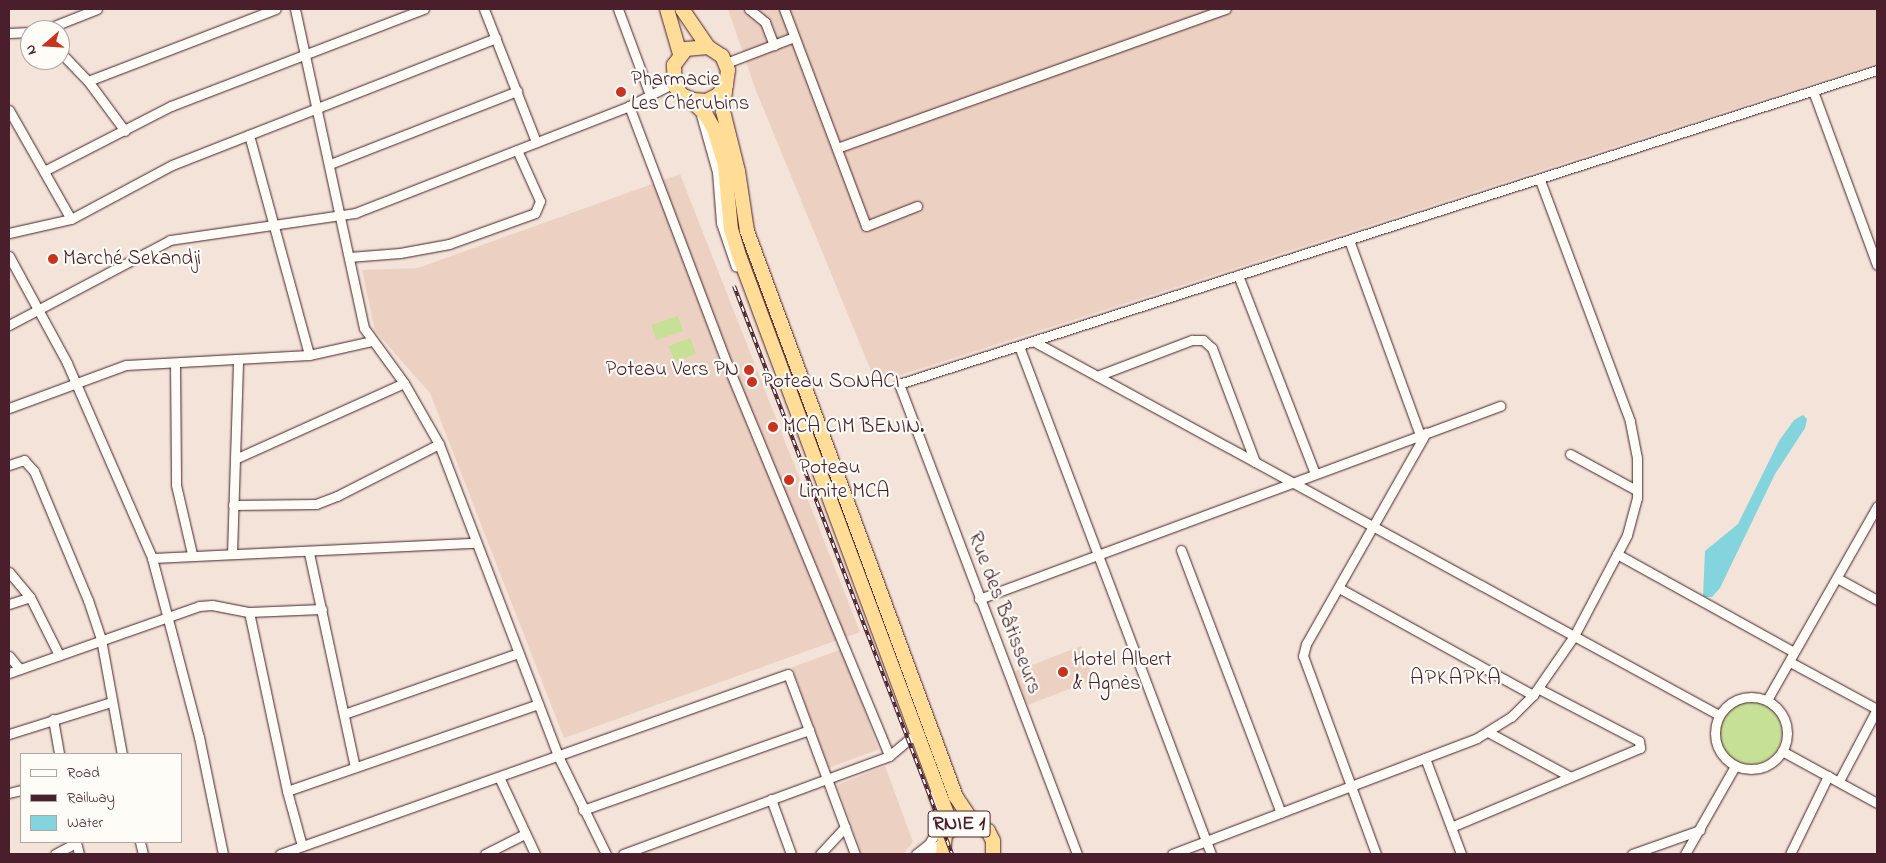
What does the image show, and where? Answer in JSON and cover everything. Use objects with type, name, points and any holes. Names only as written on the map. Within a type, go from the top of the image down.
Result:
[{"type":"highway","points":[[667,9],[680,54]]},
{"type":"highway","points":[[682,9],[708,47]]},
{"type":"highway","points":[[674,83],[673,68],[680,54],[696,46],[708,47],[719,53],[726,63]]},
{"type":"highway","name":"RNIE 1","points":[[726,63],[726,82],[722,111],[738,171],[747,231],[956,797],[973,822],[991,835],[993,854]]},
{"type":"highway","points":[[695,104],[712,99],[726,82]]},
{"type":"highway","name":"RNIE 1","points":[[674,83],[679,92],[695,104],[714,129],[721,150],[731,229],[740,258],[952,827]]},
{"type":"highway","name":"RNIE 1","points":[[943,849],[952,827],[962,822],[973,822]]},
{"type":"street","points":[[69,20],[97,9]]},
{"type":"street","points":[[88,82],[276,9]]},
{"type":"street","points":[[294,9],[330,164],[361,318],[372,341],[404,383],[439,444],[558,756],[606,854]]},
{"type":"street","points":[[44,172],[171,106],[304,57],[424,9]]},
{"type":"street","points":[[484,9],[536,142]]},
{"type":"street","points":[[618,9],[650,95]]},
{"type":"street","points":[[749,9],[765,22],[774,45]]},
{"type":"street","points":[[784,9],[866,226],[917,206]]},
{"type":"street","points":[[837,148],[1226,9]]},
{"type":"street","points":[[726,63],[794,37]]},
{"type":"street","points":[[9,234],[71,219],[172,166],[496,38]]},
{"type":"street","points":[[70,63],[88,82],[125,131]]},
{"type":"street","points":[[1211,854],[1019,346],[1877,70]]},
{"type":"street","points":[[9,325],[170,240],[341,216],[629,106],[674,83]]},
{"type":"street","points":[[1813,90],[1877,265]]},
{"type":"street","points":[[330,164],[517,91]]},
{"type":"street","points":[[695,104],[717,172],[719,212],[729,247],[941,818],[928,844],[916,854]]},
{"type":"street","points":[[629,106],[727,364],[889,756]]},
{"type":"street","points":[[9,110],[71,219]]},
{"type":"street","points":[[248,135],[309,355]]},
{"type":"street","points":[[349,257],[400,253],[448,244],[535,213],[540,201],[517,150]]},
{"type":"street","points":[[1172,854],[1206,843],[1488,732],[1511,717],[1536,692],[1574,636],[1617,554],[1634,515],[1637,458],[1630,421],[1539,178]]},
{"type":"street","points":[[1349,240],[1423,434],[1374,527],[1306,644],[1303,656],[1376,854]]},
{"type":"street","points":[[9,256],[75,382],[152,558],[169,614],[223,854]]},
{"type":"street","points":[[1238,275],[1315,474]]},
{"type":"street","points":[[1097,376],[1192,340],[1203,340],[1212,348],[1255,462]]},
{"type":"street","points":[[9,408],[75,382],[126,365],[238,361],[309,355],[372,341]]},
{"type":"street","points":[[1033,341],[1719,715]]},
{"type":"street","name":"Rue des Bâtisseurs","points":[[1019,346],[899,384],[1077,854]]},
{"type":"street","points":[[232,554],[238,361]]},
{"type":"street","points":[[175,363],[176,485],[192,554]]},
{"type":"street","points":[[235,459],[404,383]]},
{"type":"street","points":[[979,599],[1500,406]]},
{"type":"street","points":[[234,506],[316,504],[439,444]]},
{"type":"street","points":[[1570,454],[1636,490]]},
{"type":"street","points":[[9,465],[24,460],[34,471],[101,639],[122,753]]},
{"type":"street","points":[[1767,700],[1877,506]]},
{"type":"street","points":[[152,558],[192,554],[309,553],[476,543]]},
{"type":"street","points":[[1181,550],[1281,813]]},
{"type":"street","points":[[309,553],[355,767]]},
{"type":"street","points":[[1617,554],[1794,652]]},
{"type":"street","points":[[9,572],[30,597],[59,655]]},
{"type":"street","points":[[1837,578],[1877,600]]},
{"type":"street","points":[[1339,588],[1536,692],[1641,743],[1638,750],[1451,827]]},
{"type":"street","points":[[9,604],[30,597]]},
{"type":"street","points":[[9,673],[169,614],[212,605],[249,612],[322,609]]},
{"type":"street","points":[[249,612],[287,791],[305,845],[311,854]]},
{"type":"street","points":[[344,714],[518,653]]},
{"type":"street","points":[[9,656],[20,669]]},
{"type":"street","points":[[1790,662],[1877,709],[1839,781]]},
{"type":"street","points":[[280,854],[788,674],[855,854]]},
{"type":"street","points":[[1742,698],[1767,700],[1777,708],[1786,725],[1787,737],[1782,752],[1771,764],[1759,768],[1735,766],[1720,753],[1716,742],[1715,729],[1719,715],[1731,702],[1742,698]]},
{"type":"street","points":[[9,734],[112,702]]},
{"type":"street","points":[[287,791],[538,704]]},
{"type":"street","points":[[53,719],[59,753]]},
{"type":"street","points":[[583,810],[809,730]]},
{"type":"street","points":[[1488,732],[1571,777]]},
{"type":"street","points":[[623,854],[889,756],[912,737]]},
{"type":"street","points":[[1782,752],[1877,802]]},
{"type":"street","points":[[1426,758],[1460,854]]},
{"type":"street","points":[[1685,854],[1735,766]]},
{"type":"street","points":[[1790,854],[1828,776]]},
{"type":"street","points":[[499,777],[535,854]]},
{"type":"street","points":[[771,800],[791,854]]},
{"type":"street","points":[[820,854],[845,827]]},
{"type":"street","points":[[1632,854],[1700,830]]},
{"type":"street","points":[[485,854],[526,834]]},
{"type":"street","points":[[55,854],[74,843]]},
{"type":"street","points":[[929,854],[943,849]]},
{"type":"shaded area","points":[[728,9],[1877,9],[1877,63],[876,383],[755,88]]},
{"type":"shaded area","points":[[680,174],[860,632],[564,738],[430,393],[375,331],[362,270],[418,268]]},
{"type":"shaded area","points":[[1081,646],[1094,680],[1028,705],[1015,671]]},
{"type":"shaded area","points":[[842,649],[879,750],[829,768],[792,667]]},
{"type":"shaded area","points":[[885,766],[913,842],[903,854],[862,854],[837,785]]},
{"type":"green space","points":[[678,316],[683,331],[656,340],[651,325]]},
{"type":"green space","points":[[690,338],[696,354],[675,362],[669,346]]},
{"type":"green space","points":[[1745,702],[1757,702],[1773,711],[1780,721],[1782,733],[1780,745],[1773,755],[1757,764],[1745,764],[1734,759],[1725,750],[1720,739],[1720,727],[1725,716],[1734,707]]},
{"type":"water","points":[[1803,415],[1807,419],[1805,428],[1775,474],[1720,588],[1712,597],[1703,597],[1705,551],[1738,524],[1779,441],[1794,420]]},
{"type":"railway","points":[[734,286],[952,854]]},
{"type":"place","name":"Pharmacie Les Chérubins","points":[[621,92]]},
{"type":"place","name":"Marché Sekandji","points":[[53,259]]},
{"type":"place","name":"Poteau Vers PN","points":[[749,370]]},
{"type":"place","name":"Poteau SONACI","points":[[752,382]]},
{"type":"place","name":"MCA CIM BENIN.","points":[[773,427]]},
{"type":"place","name":"Poteau Limite MCA","points":[[789,480]]},
{"type":"place","name":"Hotel Albert & Agnès","points":[[1063,672]]},
{"type":"district","name":"APKAPKA","points":[[1456,680]]}]
